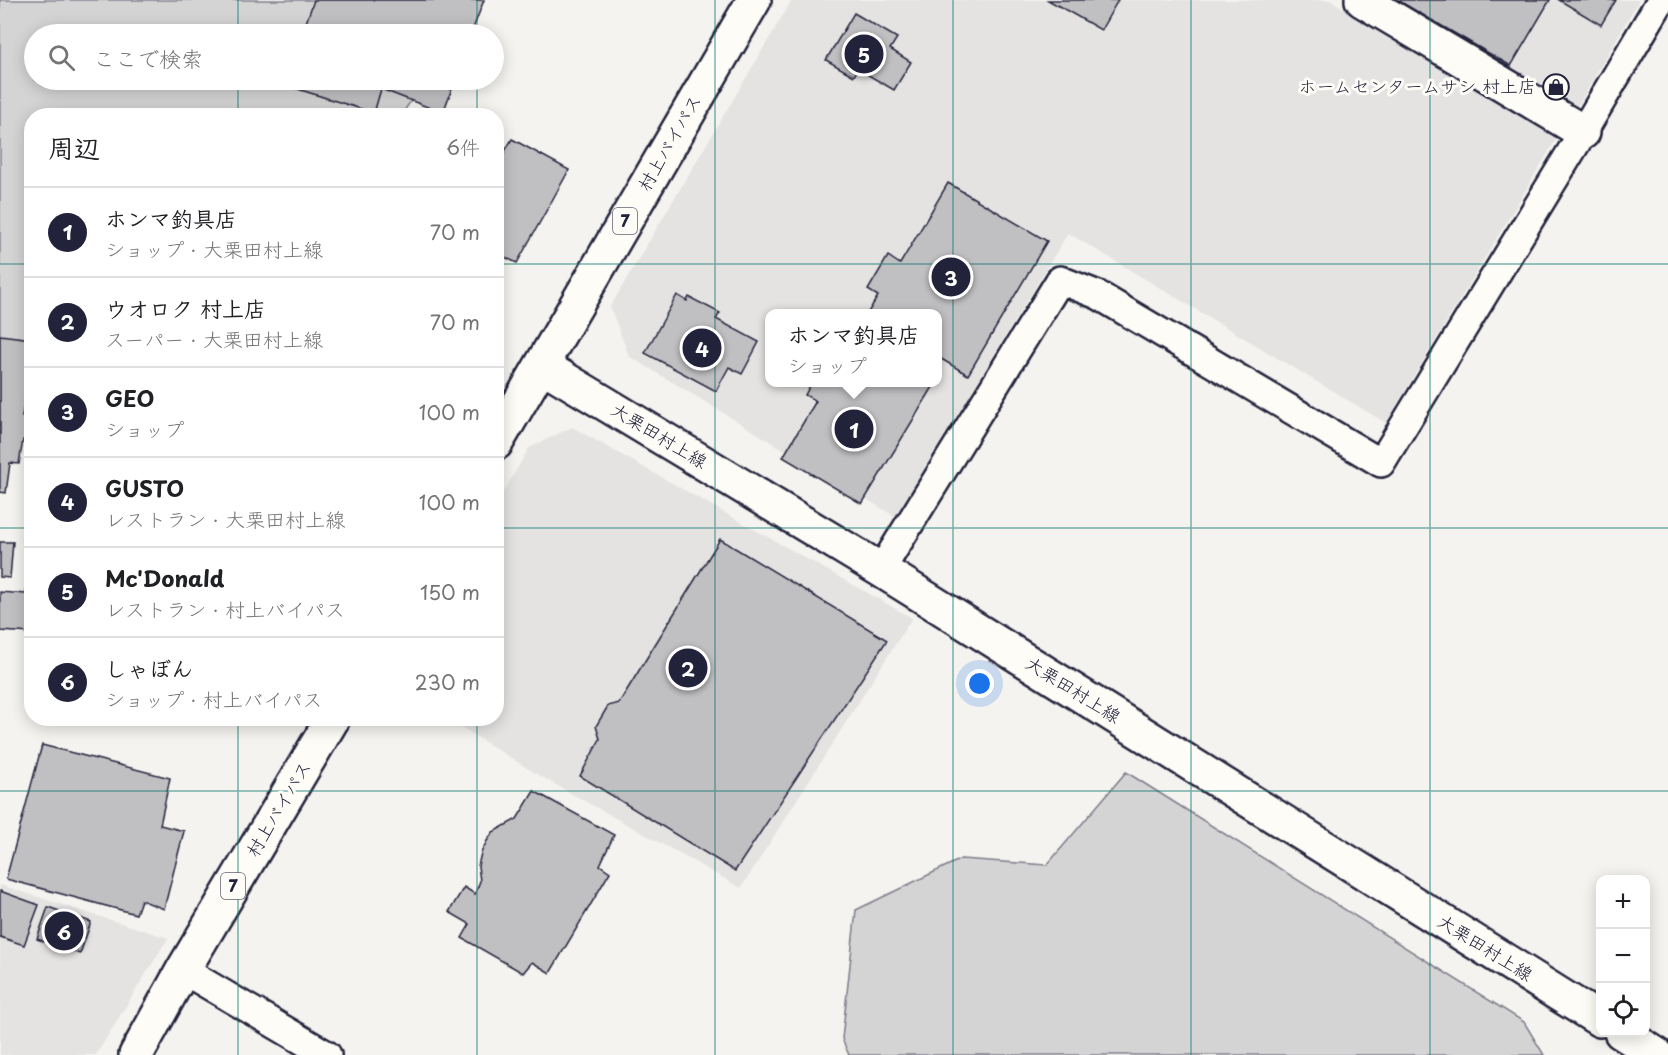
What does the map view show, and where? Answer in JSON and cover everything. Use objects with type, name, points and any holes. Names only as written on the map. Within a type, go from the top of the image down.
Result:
[{"type":"main road","name":"村上バイパス","points":[[504,430],[754,0]]},
{"type":"main road","points":[[1362,0],[1583,132]]},
{"type":"main road","name":"大栗田村上線","points":[[543,366],[880,570],[1596,1018]]},
{"type":"main road","name":"村上バイパス","points":[[136,1055],[183,970],[328,726]]},
{"type":"main road","points":[[1629,1037],[1657,1055]]},
{"type":"street","points":[[880,570],[1060,279],[1098,295],[1380,463],[1583,132],[1661,0]]},
{"type":"street","points":[[183,970],[327,1055]]},
{"type":"shaded area","points":[[0,0],[478,0],[462,24],[24,24],[24,90],[419,90],[406,108],[24,108],[24,431],[0,435]]},
{"type":"shaded area","points":[[792,0],[1330,0],[1558,136],[1386,423],[1068,233],[896,517],[629,356],[610,307]]},
{"type":"shaded area","name":"ホームセンタームサシ 村上店","points":[[1378,0],[1639,0],[1572,116]]},
{"type":"shaded area","points":[[572,427],[912,618],[741,888],[540,776],[459,726],[504,726],[504,491],[529,448]]},
{"type":"shaded area","points":[[1126,772],[1524,1022],[1544,1055],[849,1055],[842,1039],[856,910],[961,859],[1047,865]]},
{"type":"shaded area","points":[[0,885],[168,938],[96,1055],[0,1055]]},
{"type":"building","points":[[314,0],[484,0],[475,24],[306,24]]},
{"type":"building","points":[[1048,0],[1118,0],[1101,30]]},
{"type":"building","points":[[1397,0],[1550,0],[1511,66]]},
{"type":"building","points":[[1559,0],[1616,0],[1601,25]]},
{"type":"building","points":[[854,13],[897,38],[890,49],[911,62],[894,90],[858,69],[854,76],[826,60]]},
{"type":"building","points":[[301,90],[381,90],[375,108],[358,108]]},
{"type":"building","points":[[384,90],[451,90],[445,108],[430,108]]},
{"type":"building","points":[[512,139],[569,170],[517,263],[504,257],[504,153]]},
{"type":"building","points":[[948,183],[1047,241],[968,375],[942,359],[942,309],[870,309],[878,296],[868,290],[888,256],[900,264]]},
{"type":"building","points":[[677,295],[687,301],[689,297],[720,313],[716,319],[759,342],[742,374],[729,367],[716,391],[645,353]]},
{"type":"building","points":[[0,335],[24,338],[22,417],[24,417],[24,440],[19,464],[10,463],[6,493],[0,492]]},
{"type":"building","points":[[809,387],[933,387],[862,504],[783,457],[816,401],[805,395]]},
{"type":"building","points":[[720,539],[887,640],[735,871],[580,776],[600,739],[596,726],[608,706],[619,703]]},
{"type":"building","points":[[0,542],[13,542],[10,578],[0,577]]},
{"type":"building","points":[[0,592],[24,594],[24,632],[0,631]]},
{"type":"building","points":[[42,745],[170,778],[160,825],[184,831],[164,909],[141,900],[136,914],[6,879]]},
{"type":"building","points":[[534,791],[614,835],[600,865],[610,872],[550,973],[532,962],[523,973],[462,938],[470,924],[449,912],[464,887],[475,894],[480,881],[478,866],[487,841],[493,832],[517,819]]},
{"type":"building","points":[[0,891],[39,905],[24,945],[0,937]]},
{"type":"building","points":[[48,907],[91,922],[80,954],[37,939]]},
{"type":"place","name":"Mc'Donald","points":[[864,54]]},
{"type":"place","name":"ホームセンタームサシ 村上店","points":[[1556,87]]},
{"type":"place","name":"GEO","points":[[951,277]]},
{"type":"place","name":"GUSTO","points":[[702,348]]},
{"type":"place","name":"ホンマ釣具店","points":[[854,429]]},
{"type":"place","name":"ウオロク 村上店","points":[[688,668]]},
{"type":"place","name":"しゃぼん","points":[[64,931]]}]
